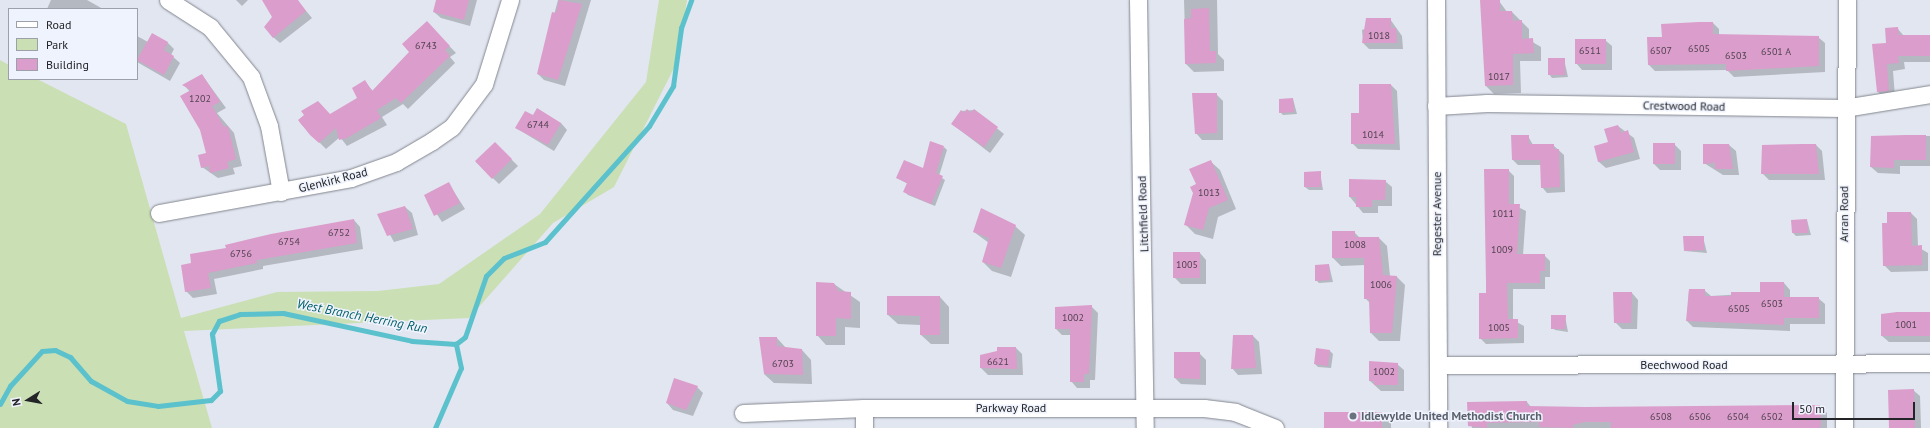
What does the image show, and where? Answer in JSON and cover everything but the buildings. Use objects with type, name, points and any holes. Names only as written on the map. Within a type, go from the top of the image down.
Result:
[{"type":"street","points":[[168,0],[210,27],[251,77],[269,126],[281,192]]},
{"type":"street","name":"Glenkirk Road","points":[[159,213],[281,192],[351,178],[396,162],[452,127],[484,84],[510,0]]},
{"type":"street","name":"Litchfield Road","points":[[1138,0],[1146,408],[1145,428]]},
{"type":"street","name":"Regester Avenue","points":[[1436,0],[1438,428]]},
{"type":"street","name":"Arran Road","points":[[1844,428],[1844,108],[1847,0]]},
{"type":"street","name":"Crestwood Road","points":[[1436,106],[1488,103],[1844,108],[1930,94]]},
{"type":"street","name":"Beechwood Road","points":[[1438,365],[1843,365],[1930,363]]},
{"type":"street","points":[[864,408],[864,428]]},
{"type":"street","name":"Parkway Road","points":[[743,413],[864,408],[1146,408],[1235,412],[1275,428]]},
{"type":"green space","points":[[659,0],[687,0],[678,60],[614,187],[553,223],[469,318],[184,331],[212,428],[0,428],[0,60],[8,64],[8,80],[39,80],[126,124],[181,318],[277,292],[378,291],[439,284],[540,214],[646,82]]},
{"type":"waterway","name":"West Branch Herring Run","points":[[0,404],[10,386],[42,351],[55,350],[70,357],[91,381],[127,401],[158,406],[211,400],[220,391],[212,334],[219,321],[240,314],[283,313],[412,341],[456,344],[465,337],[486,276],[504,258],[545,242],[649,126],[673,86],[681,28],[691,0]]},
{"type":"waterway","points":[[435,428],[461,368],[456,344]]},
{"type":"place","name":"Idlewylde United Methodist Church","points":[[1353,416]]}]
